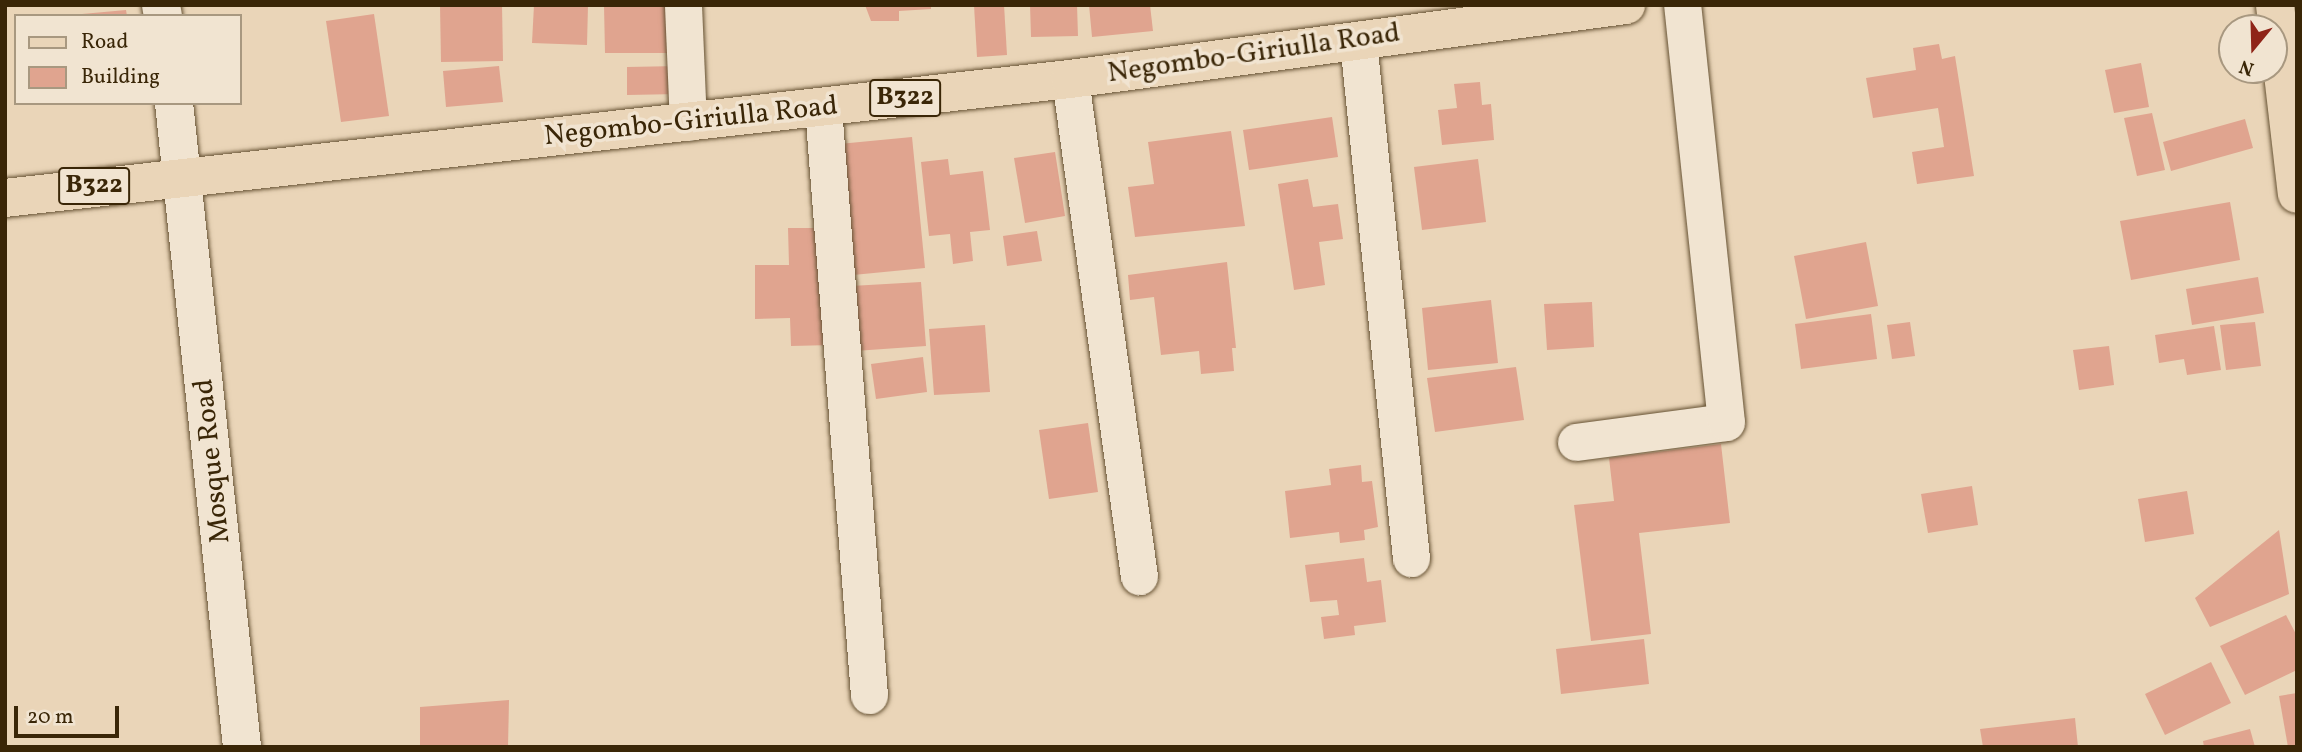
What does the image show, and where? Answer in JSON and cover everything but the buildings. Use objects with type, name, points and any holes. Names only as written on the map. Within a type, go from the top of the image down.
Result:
[{"type":"main road","name":"Negombo-Giriulla Road","points":[[5,198],[183,174],[823,108],[1070,79],[1626,5]]},
{"type":"main road","points":[[2275,5],[2297,194]]},
{"type":"street","points":[[683,5],[688,122]]},
{"type":"street","points":[[1576,442],[1726,422],[1682,5]]},
{"type":"street","points":[[1358,41],[1411,558]]},
{"type":"street","points":[[1070,79],[1139,576]]},
{"type":"street","name":"Mosque Road","points":[[174,105],[242,747]]},
{"type":"street","points":[[823,108],[870,695]]}]
